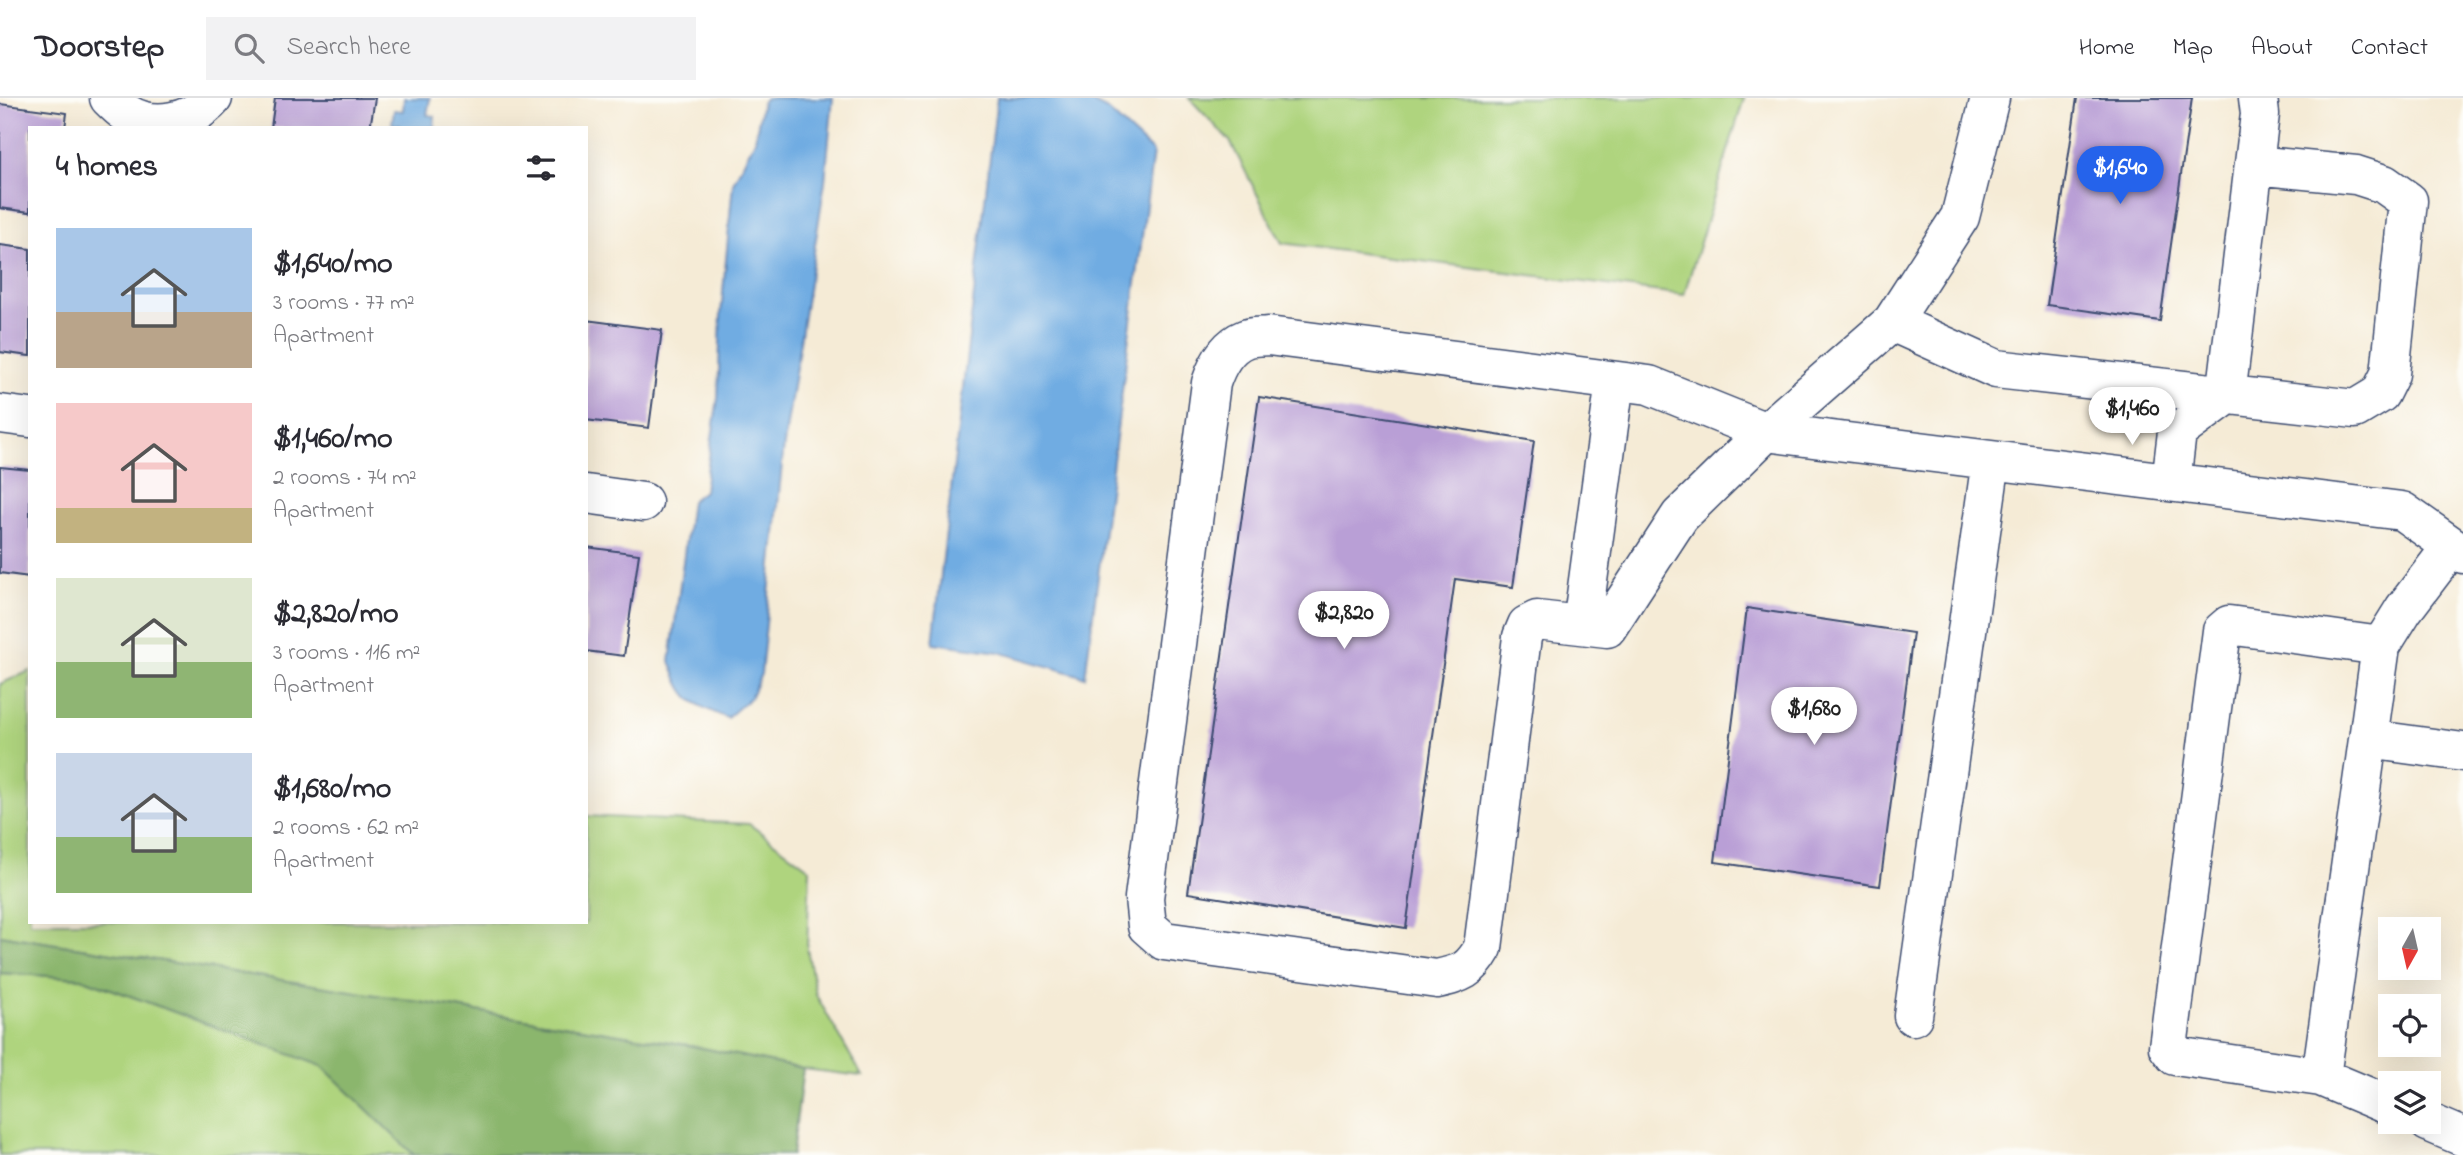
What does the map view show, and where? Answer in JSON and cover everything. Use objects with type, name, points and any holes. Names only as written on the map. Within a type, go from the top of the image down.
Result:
[{"type":"street","points":[[109,98],[127,114],[152,125],[179,120],[203,108],[213,98]]},
{"type":"street","points":[[1990,98],[1960,216],[1892,322],[1766,432],[1680,516],[1607,628],[1538,621],[1527,625],[1522,637],[1483,948],[1473,965],[1458,974],[1437,979],[1164,941],[1147,926],[1144,898],[1211,383],[1217,365],[1230,349],[1246,339],[1268,336],[1649,385],[1766,432],[2402,510],[2458,550],[2404,610],[2381,646],[2322,1076]]},
{"type":"street","points":[[2171,482],[2177,432],[2226,396],[2260,114],[2258,98]]},
{"type":"street","points":[[1892,322],[1996,369],[2355,409],[2380,394],[2390,374],[2408,201],[2384,184],[2356,176],[2254,165]]},
{"type":"street","points":[[1583,625],[1615,381]]},
{"type":"street","points":[[0,414],[28,418]]},
{"type":"street","points":[[1913,1016],[1991,460]]},
{"type":"street","points":[[588,494],[643,502]]},
{"type":"street","points":[[2378,1101],[2322,1076],[2175,1056],[2168,1047],[2222,631],[2228,625],[2381,646]]},
{"type":"street","points":[[2368,739],[2463,752]]},
{"type":"street","points":[[2441,1128],[2463,1137]]},
{"type":"green space","points":[[1189,98],[1744,98],[1684,295],[1282,243],[1230,141]]},
{"type":"green space","points":[[28,672],[28,924],[588,924],[588,816],[749,824],[810,869],[807,949],[816,995],[862,1076],[803,1069],[688,1045],[0,935],[0,684]]},
{"type":"green space","points":[[0,935],[688,1045],[803,1069],[792,1155],[414,1155],[322,1066],[81,978],[0,973]]},
{"type":"green space","points":[[0,973],[81,978],[323,1066],[414,1155],[0,1155]]},
{"type":"water","points":[[404,98],[430,98],[427,115],[435,116],[434,126],[392,124],[394,110],[403,111]]},
{"type":"water","points":[[766,98],[833,98],[825,181],[784,444],[761,674],[750,698],[727,718],[704,708],[684,692],[670,661],[691,501],[704,491],[718,398],[721,314],[733,183],[755,140],[762,102]]},
{"type":"water","points":[[997,98],[1084,98],[1106,109],[1153,152],[1085,677],[999,652],[933,643]]},
{"type":"building","points":[[275,98],[375,98],[370,126],[271,126]]},
{"type":"building","points":[[2077,98],[2192,98],[2160,321],[2047,305]]},
{"type":"building","points":[[0,104],[67,113],[65,126],[28,126],[28,212],[0,208]]},
{"type":"building","points":[[0,245],[28,249],[28,356],[0,352]]},
{"type":"building","points":[[588,320],[662,330],[649,428],[588,420]]},
{"type":"building","points":[[1259,397],[1534,441],[1513,587],[1455,579],[1406,928],[1188,893]]},
{"type":"building","points":[[0,467],[28,470],[28,577],[0,573]]},
{"type":"building","points":[[588,547],[639,554],[624,656],[588,651]]},
{"type":"building","points":[[1747,608],[1913,633],[1880,886],[1715,862]]}]
